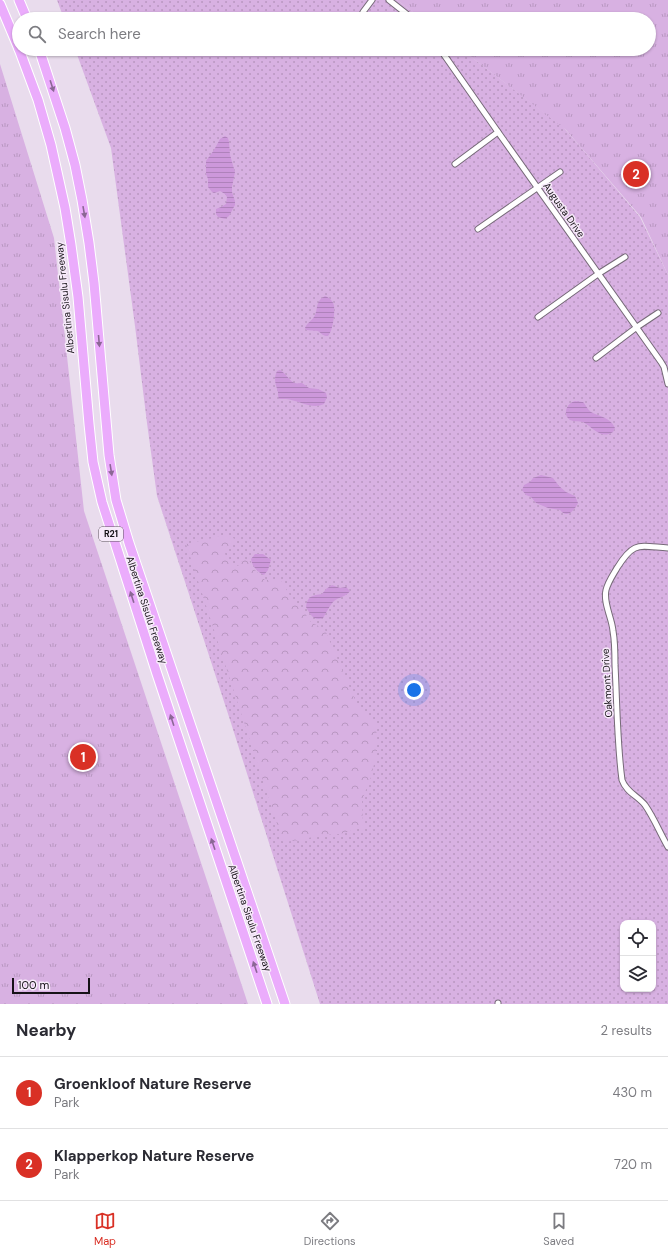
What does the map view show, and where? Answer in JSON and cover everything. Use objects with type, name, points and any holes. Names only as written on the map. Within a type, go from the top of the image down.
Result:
[{"type":"highway","points":[[19,0],[24,12]]},
{"type":"highway","name":"Albertina Sisulu Freeway","points":[[0,4],[12,32]]},
{"type":"highway","name":"Albertina Sisulu Freeway","points":[[22,56],[38,100],[51,145],[72,246],[90,432],[102,502],[154,666],[267,1004]]},
{"type":"highway","name":"Albertina Sisulu Freeway","points":[[41,56],[65,128],[75,165],[89,243],[109,456],[116,500],[129,543],[285,1004]]},
{"type":"street","points":[[363,12],[372,0]]},
{"type":"street","points":[[389,0],[404,12]]},
{"type":"street","name":"Augusta Drive","points":[[445,56],[661,362],[664,367],[668,384]]},
{"type":"street","points":[[455,164],[498,132]]},
{"type":"street","points":[[478,228],[560,172]]},
{"type":"street","points":[[538,317],[598,274],[625,257]]},
{"type":"street","points":[[596,358],[658,313]]},
{"type":"street","name":"Oakmont Drive","points":[[668,548],[643,546],[630,550],[614,573],[605,593],[613,631],[622,780],[627,789],[644,805],[668,847]]},
{"type":"green space","points":[[57,0],[397,0],[413,12],[61,12]]},
{"type":"green space","points":[[397,0],[668,0],[668,275],[641,217],[566,130],[470,56],[656,56],[656,12],[413,12]]},
{"type":"green space","points":[[78,56],[470,56],[563,127],[640,217],[668,275],[668,1004],[320,1004],[157,496],[111,148]]},
{"type":"green space","points":[[0,64],[54,238],[84,511],[248,1004],[0,1004]]},
{"type":"green space","points":[[226,535],[235,539],[230,545],[223,549],[228,561],[238,566],[243,559],[249,560],[253,568],[265,580],[280,579],[295,604],[304,609],[308,620],[325,630],[358,707],[376,723],[377,751],[371,777],[362,800],[363,827],[340,834],[321,835],[283,842],[186,544]]},
{"type":"shaded area","points":[[225,136],[228,138],[230,155],[235,172],[232,192],[235,205],[229,216],[225,219],[218,217],[216,214],[216,209],[226,204],[227,197],[220,191],[214,193],[212,192],[208,187],[206,161],[220,139]]},
{"type":"shaded area","points":[[325,296],[334,304],[334,317],[330,334],[328,336],[318,331],[306,330],[305,328],[314,317],[319,301]]},
{"type":"shaded area","points":[[280,370],[293,382],[302,383],[309,388],[318,389],[326,393],[327,397],[324,404],[315,406],[286,399],[279,399],[275,379],[277,371]]},
{"type":"shaded area","points":[[572,402],[583,402],[588,410],[613,424],[615,428],[613,432],[604,435],[600,434],[583,422],[570,420],[566,415],[566,409]]},
{"type":"shaded area","points":[[541,475],[553,478],[566,492],[575,496],[578,503],[570,513],[565,514],[560,510],[548,508],[536,503],[522,490],[524,485],[530,482],[533,478]]},
{"type":"shaded area","points":[[255,554],[263,554],[271,560],[268,570],[264,575],[261,574],[252,564],[251,559]]},
{"type":"shaded area","points":[[332,585],[340,588],[346,587],[350,591],[347,595],[334,601],[323,618],[317,619],[311,615],[306,607],[308,600],[313,596],[322,594]]},
{"type":"place","name":"Klapperkop Nature Reserve","points":[[636,174]]},
{"type":"place","name":"Groenkloof Nature Reserve","points":[[83,757]]}]
